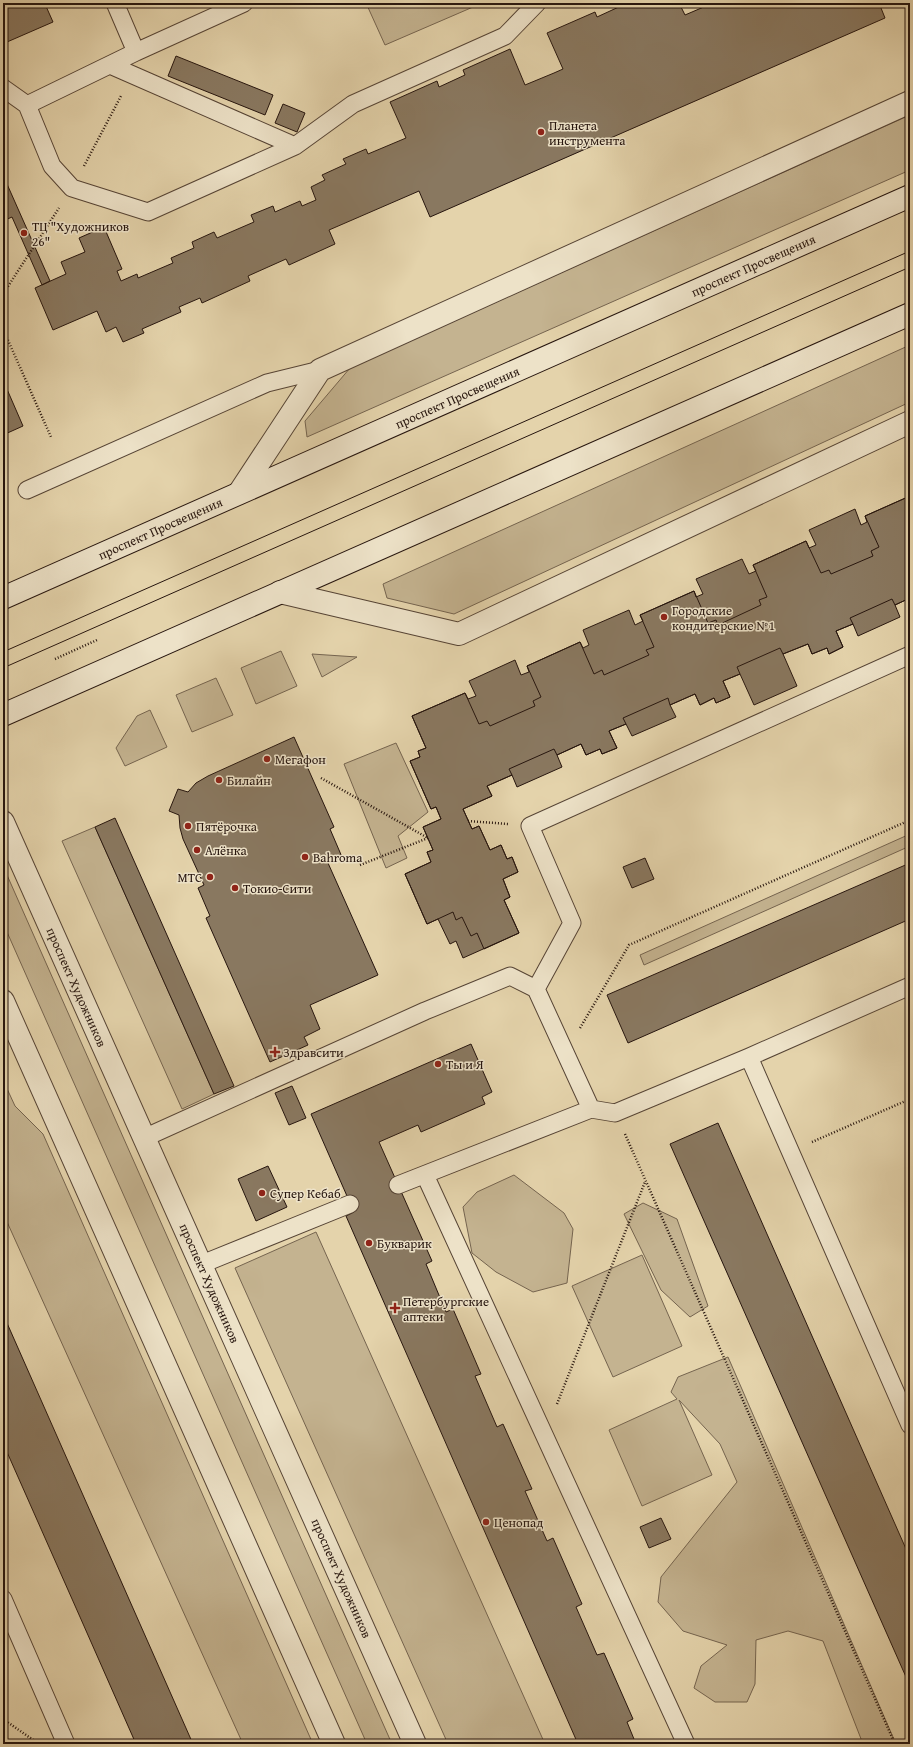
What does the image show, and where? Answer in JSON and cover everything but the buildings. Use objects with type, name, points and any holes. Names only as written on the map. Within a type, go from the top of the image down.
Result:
[{"type":"street","points":[[239,493],[320,370],[910,102]]},
{"type":"street","name":"проспект Просвещения","points":[[3,598],[910,196]]},
{"type":"street","points":[[3,715],[910,314]]},
{"type":"street","points":[[280,592],[459,634],[910,422]]},
{"type":"street","name":"проспект Художников","points":[[3,822],[416,1744]]},
{"type":"street","points":[[3,1001],[334,1744]]},
{"type":"lane","points":[[115,3],[136,52]]},
{"type":"lane","points":[[27,105],[136,52],[244,3]]},
{"type":"lane","points":[[3,88],[27,105],[52,166],[72,188],[148,212],[295,146],[353,104],[505,36],[537,3]]},
{"type":"lane","points":[[110,65],[295,146]]},
{"type":"lane","points":[[27,490],[267,383],[320,370]]},
{"type":"lane","points":[[536,989],[572,923],[530,826],[910,655]]},
{"type":"lane","points":[[144,1138],[425,1011],[510,976],[536,989],[564,1053],[591,1109]]},
{"type":"lane","points":[[398,1185],[591,1109],[616,1114],[910,986]]},
{"type":"lane","points":[[749,1057],[910,1425]]},
{"type":"lane","points":[[425,1174],[686,1744]]},
{"type":"lane","points":[[202,1264],[350,1204]]},
{"type":"lane","points":[[3,1600],[66,1744]]},
{"type":"path","points":[[3,329],[51,437]]},
{"type":"path","points":[[55,659],[97,640]]},
{"type":"path","points":[[321,778],[428,838],[360,865]]},
{"type":"path","points":[[564,1053],[630,946],[910,820]]},
{"type":"path","points":[[468,821],[530,826]]},
{"type":"path","points":[[812,1142],[910,1099]]},
{"type":"path","points":[[616,1114],[895,1744]]},
{"type":"path","points":[[544,1435],[645,1181]]},
{"type":"path","points":[[3,1718],[40,1744]]},
{"type":"shaded area","points":[[366,3],[479,3],[480,4],[385,45]]},
{"type":"shaded area","points":[[910,115],[910,170],[307,437],[305,421],[350,368]]},
{"type":"shaded area","points":[[910,345],[910,402],[454,614],[387,598],[383,584]]},
{"type":"shaded area","points":[[281,651],[297,686],[256,704],[241,668]]},
{"type":"shaded area","points":[[312,654],[357,657],[322,677]]},
{"type":"shaded area","points":[[216,678],[233,715],[192,732],[176,695]]},
{"type":"shaded area","points":[[150,710],[167,747],[125,766],[116,748],[137,716]]},
{"type":"shaded area","points":[[396,743],[428,812],[398,836],[407,858],[386,868],[344,764]]},
{"type":"shaded area","points":[[95,827],[214,1094],[182,1109],[62,841]]},
{"type":"shaded area","points":[[910,834],[910,846],[644,965],[640,955]]},
{"type":"shaded area","points":[[3,866],[392,1744],[367,1744],[3,923]]},
{"type":"shaded area","points":[[3,1080],[15,1106],[43,1134],[313,1744],[243,1744],[3,1213]]},
{"type":"shaded area","points":[[514,1175],[564,1213],[573,1229],[567,1283],[533,1292],[496,1272],[472,1253],[463,1207],[477,1192]]},
{"type":"shaded area","points":[[643,1203],[677,1219],[708,1306],[690,1317],[661,1290],[624,1214]]},
{"type":"shaded area","points":[[316,1232],[545,1744],[448,1744],[235,1268]]},
{"type":"shaded area","points":[[642,1255],[682,1346],[613,1377],[572,1286]]},
{"type":"shaded area","points":[[728,1357],[896,1744],[863,1744],[823,1641],[788,1631],[756,1640],[755,1684],[747,1702],[715,1702],[694,1688],[701,1666],[727,1645],[683,1631],[658,1602],[661,1577],[737,1482],[720,1444],[679,1400],[712,1475],[642,1506],[609,1430],[677,1399],[671,1392],[678,1377]]},
{"type":"tram line","points":[[3,652],[910,251]]},
{"type":"tram line","points":[[3,668],[910,267]]},
{"type":"place","name":"Планета инструмента","points":[[541,132]]},
{"type":"place","name":"ТЦ \"Художников 26\"","points":[[24,233]]},
{"type":"place","name":"Городские кондитерские №1","points":[[664,617]]},
{"type":"place","name":"Мегафон","points":[[267,759]]},
{"type":"place","name":"Билайн","points":[[219,780]]},
{"type":"place","name":"Пятёрочка","points":[[188,826]]},
{"type":"place","name":"Алёнка","points":[[197,850]]},
{"type":"place","name":"Bahroma","points":[[305,857]]},
{"type":"place","name":"МТС","points":[[210,877]]},
{"type":"place","name":"Токио-Сити","points":[[235,888]]},
{"type":"place","name":"Здравсити","points":[[275,1052]]},
{"type":"place","name":"Ты и Я","points":[[438,1064]]},
{"type":"place","name":"Супер Кебаб","points":[[262,1193]]},
{"type":"place","name":"Букварик","points":[[369,1243]]},
{"type":"place","name":"Петербургские аптеки","points":[[395,1308]]},
{"type":"place","name":"Ценопад","points":[[486,1522]]}]
